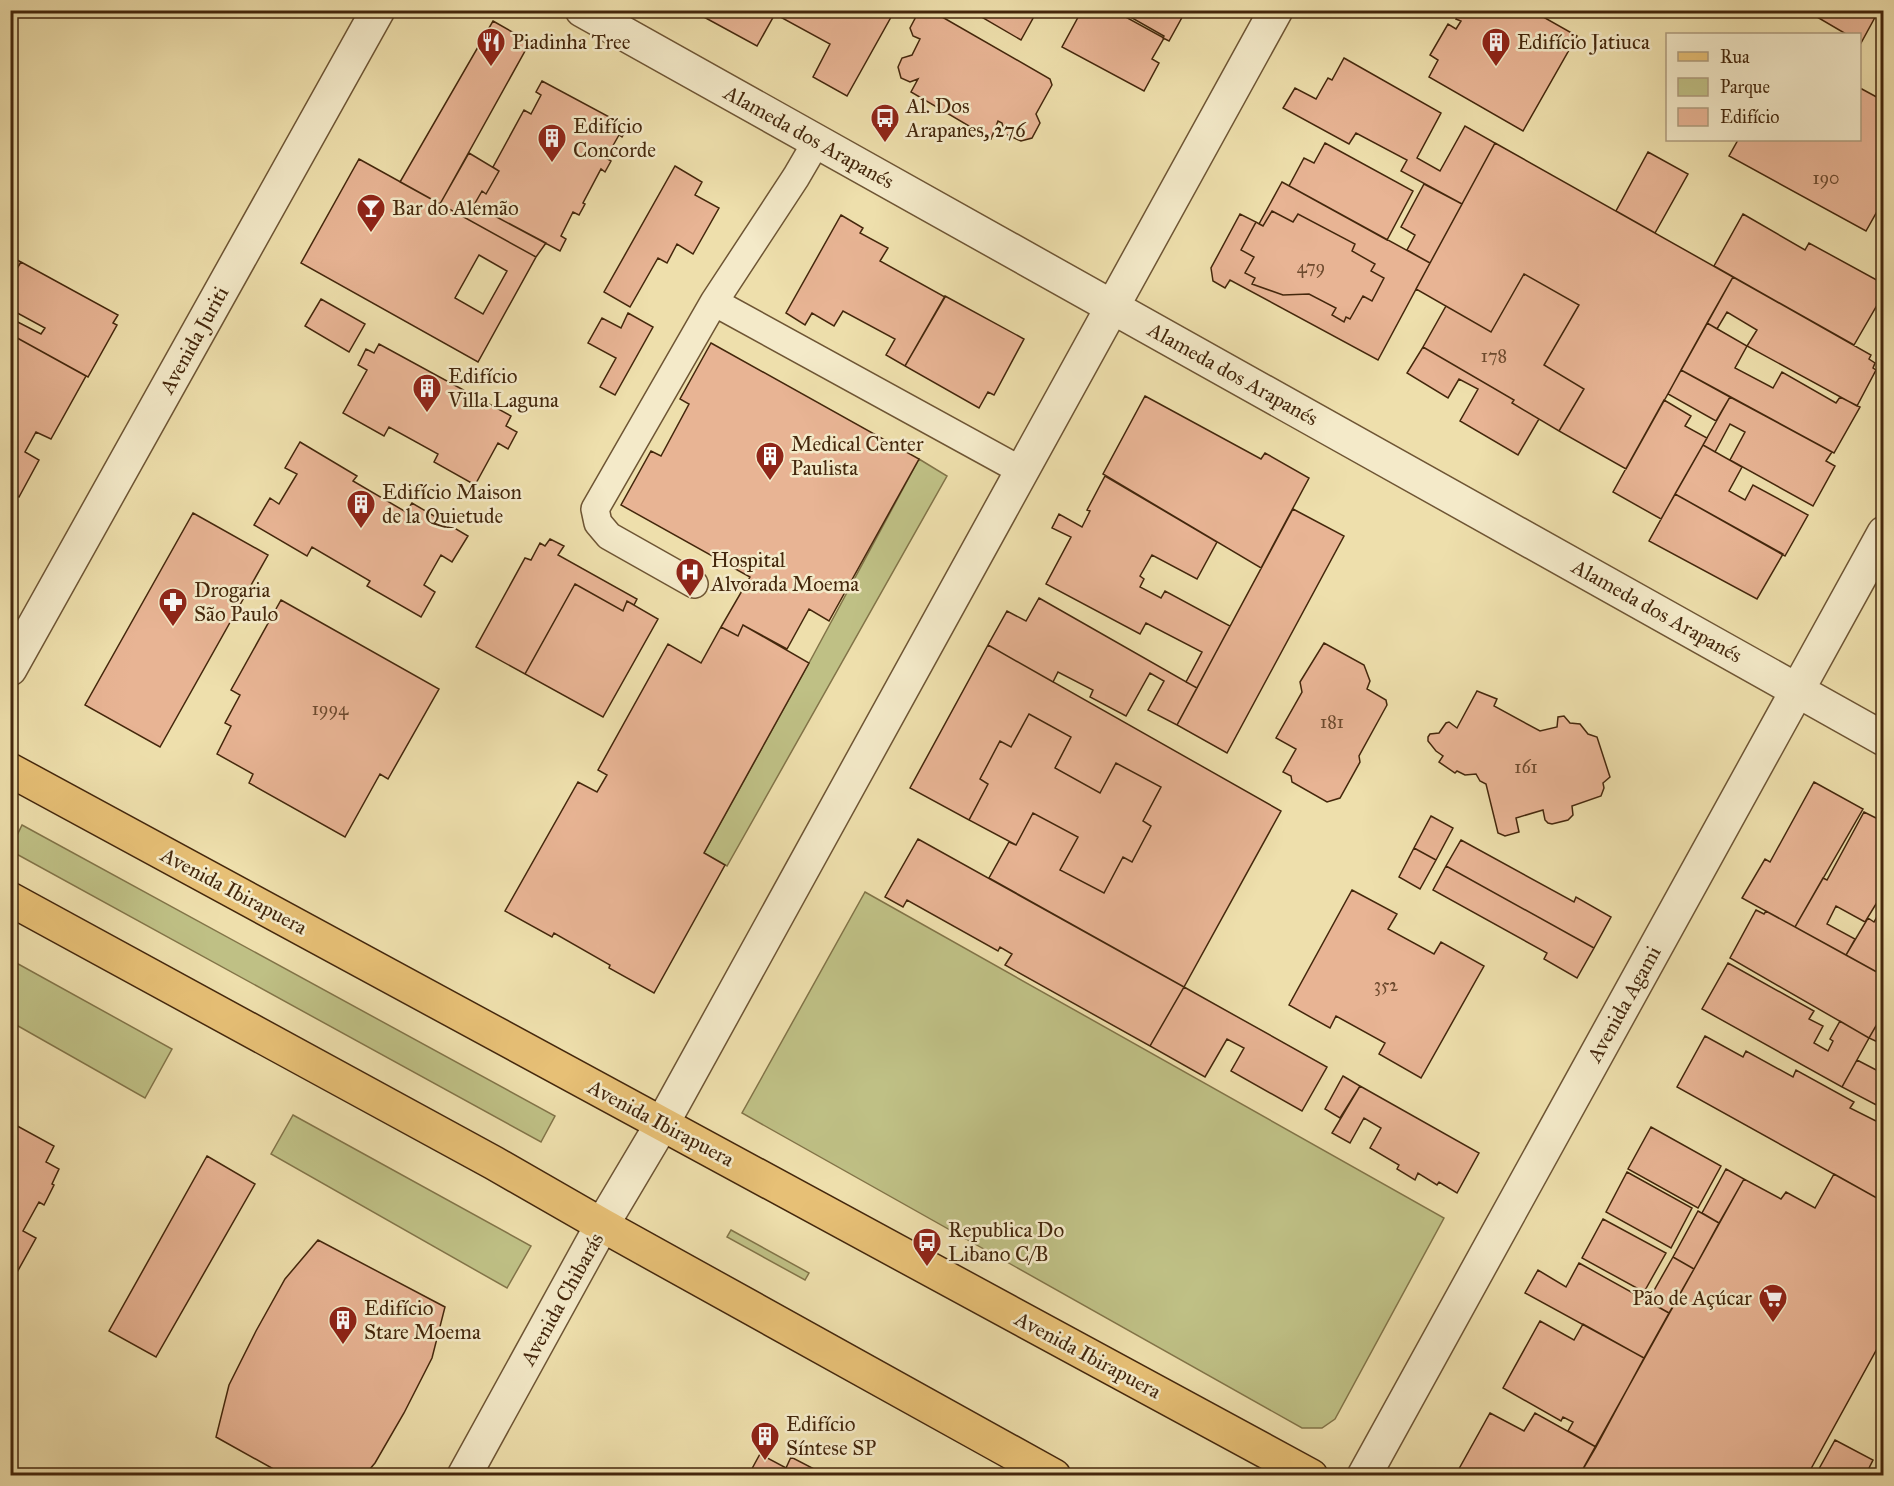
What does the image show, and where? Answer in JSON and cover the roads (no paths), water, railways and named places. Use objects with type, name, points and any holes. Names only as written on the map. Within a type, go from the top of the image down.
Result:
[{"type":"main road","name":"Avenida Ibirapuera","points":[[10,770],[1311,1476]]},
{"type":"main road","points":[[10,899],[494,1163],[1054,1476]]},
{"type":"street","name":"Avenida Juriti","points":[[10,669],[378,10]]},
{"type":"street","name":"Alameda dos Arapanés","points":[[582,10],[1884,739]]},
{"type":"street","name":"Avenida Chibarás","points":[[464,1476],[602,1225],[662,1124],[1276,10]]},
{"type":"street","name":"Avenida Agami","points":[[1364,1476],[1884,533]]},
{"type":"lane","points":[[694,584],[609,536],[598,524],[595,509],[714,302],[817,141]]},
{"type":"lane","points":[[714,302],[1022,471]]},
{"type":"place","name":"Piadinha Tree","points":[[491,68]]},
{"type":"place","name":"Edifício Jatiuca","points":[[1496,68]]},
{"type":"place","name":"Al. Dos Arapanes, 276","points":[[885,144]]},
{"type":"place","name":"Edifício Concorde","points":[[552,164]]},
{"type":"place","name":"Bar do Alemão","points":[[371,234]]},
{"type":"place","name":"Edifício Villa Laguna","points":[[427,414]]},
{"type":"place","name":"Medical Center Paulista","points":[[770,482]]},
{"type":"place","name":"Edifício Maison de la Quietude","points":[[361,530]]},
{"type":"place","name":"Hospital Alvorada Moema","points":[[690,598]]},
{"type":"place","name":"Drogaria São Paulo","points":[[173,628]]},
{"type":"place","name":"Republica Do Libano C/B","points":[[927,1268]]},
{"type":"place","name":"Pão de Açúcar","points":[[1773,1324]]},
{"type":"place","name":"Edifício Stare Moema","points":[[343,1346]]},
{"type":"place","name":"Edifício Síntese SP","points":[[765,1462]]}]
